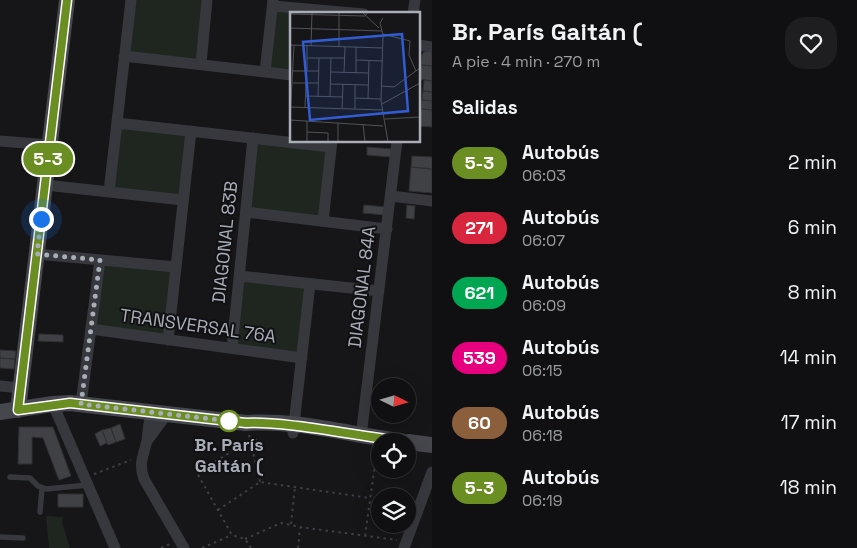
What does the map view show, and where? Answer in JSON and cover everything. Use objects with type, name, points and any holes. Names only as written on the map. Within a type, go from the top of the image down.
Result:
[{"type":"main road","points":[[18,410],[67,0]]},
{"type":"main road","points":[[0,412],[53,404],[81,404],[246,423],[262,430],[342,431],[371,437]]},
{"type":"main road","points":[[416,443],[432,445]]},
{"type":"street","points":[[109,192],[131,0]]},
{"type":"street","points":[[201,64],[207,0]]},
{"type":"street","points":[[265,72],[273,3],[339,12]]},
{"type":"street","points":[[124,56],[290,76]]},
{"type":"street","points":[[117,123],[290,141]]},
{"type":"street","points":[[168,340],[191,131]]},
{"type":"street","name":"DIAGONAL 83B","points":[[232,348],[253,138]]},
{"type":"street","points":[[0,141],[50,145]]},
{"type":"street","points":[[306,142],[332,144],[323,221]]},
{"type":"street","name":"DIAGONAL 84A","points":[[362,436],[398,142]]},
{"type":"street","points":[[45,184],[183,200]]},
{"type":"street","points":[[391,196],[432,201]]},
{"type":"street","points":[[246,212],[387,229]]},
{"type":"street","points":[[37,254],[176,267]]},
{"type":"street","points":[[81,404],[100,260]]},
{"type":"street","points":[[239,276],[379,291]]},
{"type":"street","points":[[293,429],[310,284]]},
{"type":"street","name":"TRANSVERSAL 76A","points":[[91,330],[302,358]]},
{"type":"street","points":[[0,386],[21,388]]},
{"type":"street","points":[[53,404],[115,548]]},
{"type":"street","points":[[150,412],[146,442],[140,463],[144,478],[184,548]]},
{"type":"street","points":[[146,442],[167,414]]},
{"type":"street","points":[[405,545],[432,472]]},
{"type":"lane","points":[[10,476],[30,478],[42,488],[86,481]]},
{"type":"lane","points":[[40,512],[42,488]]},
{"type":"lane","points":[[0,537],[23,538]]},
{"type":"path","points":[[246,423],[260,482]]},
{"type":"path","points":[[251,548],[245,539],[232,534],[197,473],[250,440],[259,439]]},
{"type":"path","points":[[86,481],[143,455]]},
{"type":"path","points":[[364,536],[373,478]]},
{"type":"path","points":[[218,510],[260,482],[370,498]]},
{"type":"path","points":[[291,525],[296,487]]},
{"type":"path","points":[[245,539],[280,523],[364,536],[405,545]]},
{"type":"path","points":[[298,548],[300,527]]},
{"type":"path","points":[[202,548],[232,534]]},
{"type":"shaded area","points":[[131,0],[207,0],[201,64],[124,56]]},
{"type":"shaded area","points":[[273,6],[328,12],[290,12],[290,75],[265,72]]},
{"type":"shaded area","points":[[117,123],[191,131],[183,200],[109,192]]},
{"type":"shaded area","points":[[253,138],[331,147],[323,221],[246,212]]},
{"type":"shaded area","points":[[100,260],[176,267],[168,340],[91,329]]},
{"type":"shaded area","points":[[239,276],[310,284],[302,358],[232,348]]},
{"type":"shaded area","points":[[46,516],[63,517],[62,522],[70,548],[49,548]]},
{"type":"building","points":[[428,51],[432,52],[432,66],[421,65],[422,55]]},
{"type":"building","points":[[421,65],[432,66],[432,81],[420,79]]},
{"type":"building","points":[[424,80],[432,81],[432,92],[423,91]]},
{"type":"building","points":[[423,91],[432,92],[432,101],[422,100]]},
{"type":"building","points":[[422,100],[432,101],[432,110],[421,109]]},
{"type":"building","points":[[421,109],[432,110],[432,127],[420,126]]},
{"type":"building","points":[[367,147],[391,149],[391,157],[367,155]]},
{"type":"building","points":[[412,156],[432,157],[432,169],[411,167]]},
{"type":"building","points":[[411,167],[432,169],[432,193],[409,191]]},
{"type":"building","points":[[364,205],[386,207],[385,215],[363,213]]},
{"type":"building","points":[[407,205],[415,206],[414,219],[406,218]]},
{"type":"building","points":[[39,334],[63,335],[63,342],[38,341]]},
{"type":"building","points":[[0,350],[16,351],[15,359],[0,358]]},
{"type":"building","points":[[0,358],[15,359],[14,369],[0,368]]},
{"type":"building","points":[[120,424],[125,439],[116,442],[111,428]]},
{"type":"building","points":[[19,427],[53,427],[71,476],[59,480],[43,438],[32,437],[32,464],[18,464]]},
{"type":"building","points":[[111,428],[116,442],[108,445],[102,430]]},
{"type":"building","points":[[102,430],[107,443],[100,446],[95,434]]},
{"type":"building","points":[[58,494],[83,494],[83,507],[58,507]]},
{"type":"bus line","name":"5-3","points":[[67,0],[18,410],[70,403],[246,423],[263,422],[342,431],[371,437]]},
{"type":"place","name":"Br. París Gaitán (","points":[[229,421]]},
{"type":"route","points":[[41,219],[37,254],[100,260],[81,404],[229,421]]}]
